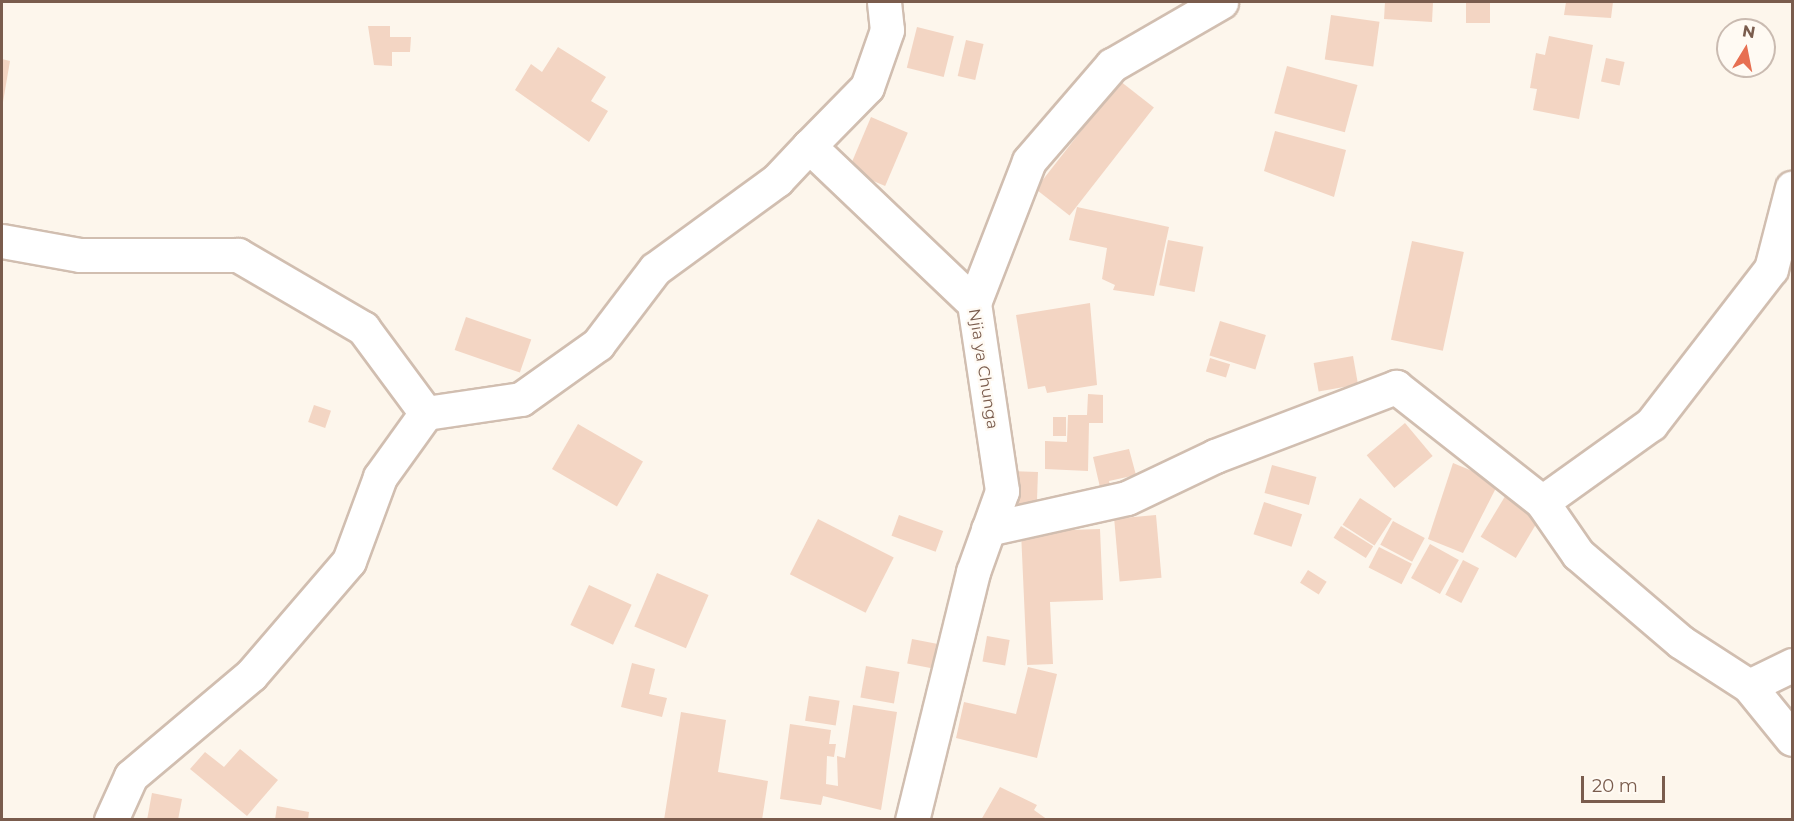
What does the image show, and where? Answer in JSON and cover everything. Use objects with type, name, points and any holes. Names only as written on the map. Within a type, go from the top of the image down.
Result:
[{"type":"street","points":[[111,819],[131,776],[251,675],[349,561],[381,477],[426,413],[521,399],[598,344],[655,269],[777,180],[867,87],[887,30],[884,2]]},
{"type":"street","points":[[974,303],[1029,162],[1112,65],[1221,2]]},
{"type":"street","name":"Njia ya Chunga","points":[[809,146],[974,303],[1002,491],[988,529],[934,713],[912,819]]},
{"type":"street","points":[[1542,502],[1651,424],[1771,270],[1792,188]]},
{"type":"street","points":[[2,242],[80,255],[238,255],[363,328],[426,413]]},
{"type":"street","points":[[988,529],[1127,498],[1215,456],[1396,387],[1542,502],[1578,554],[1681,642],[1749,686],[1792,739]]},
{"type":"street","points":[[1749,686],[1792,665]]},
{"type":"building","points":[[1385,2],[1433,2],[1432,22],[1384,19]]},
{"type":"building","points":[[1466,2],[1490,2],[1490,23],[1466,23]]},
{"type":"building","points":[[1566,2],[1613,2],[1611,18],[1564,15]]},
{"type":"building","points":[[1331,15],[1380,22],[1373,66],[1325,60]]},
{"type":"building","points":[[368,26],[390,26],[390,37],[411,37],[410,52],[392,52],[392,66],[374,65]]},
{"type":"building","points":[[917,27],[954,36],[944,77],[907,68]]},
{"type":"building","points":[[1549,36],[1593,45],[1579,119],[1533,110],[1537,89],[1530,88],[1536,53],[1545,55]]},
{"type":"building","points":[[966,40],[984,44],[975,80],[958,76]]},
{"type":"building","points":[[558,47],[606,77],[591,101],[608,111],[589,142],[515,90],[531,64],[542,72]]},
{"type":"building","points":[[1606,58],[1625,62],[1620,85],[1601,81]]},
{"type":"building","points":[[2,59],[10,61],[3,102],[2,102]]},
{"type":"building","points":[[1287,66],[1358,85],[1345,132],[1274,113]]},
{"type":"building","points":[[1120,81],[1154,107],[1070,215],[1036,189]]},
{"type":"building","points":[[871,117],[908,133],[885,186],[848,170]]},
{"type":"building","points":[[1275,131],[1346,150],[1334,197],[1264,171]]},
{"type":"building","points":[[1077,207],[1169,227],[1154,296],[1113,290],[1115,285],[1102,279],[1107,248],[1069,240]]},
{"type":"building","points":[[1168,240],[1203,247],[1195,292],[1159,285]]},
{"type":"building","points":[[1412,241],[1464,252],[1443,351],[1391,340]]},
{"type":"building","points":[[1090,303],[1097,385],[1047,393],[1045,386],[1028,389],[1016,315]]},
{"type":"building","points":[[466,317],[531,339],[520,373],[455,350]]},
{"type":"building","points":[[1220,321],[1266,335],[1255,369],[1209,355]]},
{"type":"building","points":[[1353,356],[1358,385],[1319,392],[1314,363]]},
{"type":"building","points":[[1210,358],[1230,364],[1226,378],[1206,371]]},
{"type":"building","points":[[1088,394],[1103,395],[1103,423],[1089,423],[1088,471],[1045,469],[1045,441],[1067,442],[1068,415],[1087,415]]},
{"type":"building","points":[[314,405],[331,411],[325,428],[308,422]]},
{"type":"building","points":[[1053,417],[1066,417],[1066,436],[1053,436]]},
{"type":"building","points":[[1405,423],[1433,456],[1394,488],[1367,455]]},
{"type":"building","points":[[578,424],[643,461],[617,507],[552,469]]},
{"type":"building","points":[[1129,449],[1136,475],[1109,481],[1112,494],[1102,496],[1093,457]]},
{"type":"building","points":[[1453,463],[1499,482],[1463,553],[1428,539]]},
{"type":"building","points":[[1272,465],[1316,477],[1309,505],[1264,493]]},
{"type":"building","points":[[1011,471],[1038,472],[1037,512],[1010,511]]},
{"type":"building","points":[[1510,488],[1545,509],[1516,558],[1481,537]]},
{"type":"building","points":[[1360,498],[1392,519],[1374,546],[1343,525]]},
{"type":"building","points":[[1264,502],[1302,514],[1292,547],[1253,534]]},
{"type":"building","points":[[899,515],[943,531],[936,552],[891,536]]},
{"type":"building","points":[[1156,515],[1161,578],[1120,581],[1114,519]]},
{"type":"building","points":[[818,519],[894,558],[866,613],[790,574]]},
{"type":"building","points":[[1393,521],[1425,538],[1412,562],[1380,545]]},
{"type":"building","points":[[1069,524],[1069,530],[1100,529],[1103,600],[1050,602],[1053,664],[1027,665],[1021,532]]},
{"type":"building","points":[[1341,526],[1373,546],[1366,558],[1334,538]]},
{"type":"building","points":[[1430,544],[1459,560],[1440,594],[1411,578]]},
{"type":"building","points":[[1379,547],[1412,564],[1402,584],[1369,567]]},
{"type":"building","points":[[1463,560],[1479,568],[1461,603],[1445,595]]},
{"type":"building","points":[[1308,570],[1327,582],[1319,594],[1300,583]]},
{"type":"building","points":[[657,573],[709,595],[686,648],[634,626]]},
{"type":"building","points":[[589,585],[632,605],[613,645],[570,625]]},
{"type":"building","points":[[987,636],[1010,640],[1005,666],[982,662]]},
{"type":"building","points":[[912,639],[937,644],[932,668],[907,664]]},
{"type":"building","points":[[632,663],[655,669],[649,694],[667,698],[662,717],[621,707]]},
{"type":"building","points":[[866,666],[899,672],[894,703],[860,698]]},
{"type":"building","points":[[1028,667],[1057,674],[1037,758],[956,738],[964,702],[1016,714]]},
{"type":"building","points":[[809,696],[840,701],[836,726],[805,721]]},
{"type":"building","points":[[853,705],[897,712],[881,810],[823,796],[821,805],[780,799],[790,724],[831,730],[829,744],[836,744],[834,757],[827,756],[826,784],[838,786],[837,756],[845,758]]},
{"type":"building","points":[[681,712],[726,720],[718,772],[768,781],[762,820],[664,820]]},
{"type":"building","points":[[240,749],[278,780],[247,816],[190,769],[205,752],[224,767]]},
{"type":"building","points":[[1000,787],[1037,805],[1034,810],[1048,820],[981,820]]},
{"type":"building","points":[[152,793],[182,799],[178,820],[147,820]]},
{"type":"building","points":[[277,806],[309,812],[308,820],[275,820]]}]
